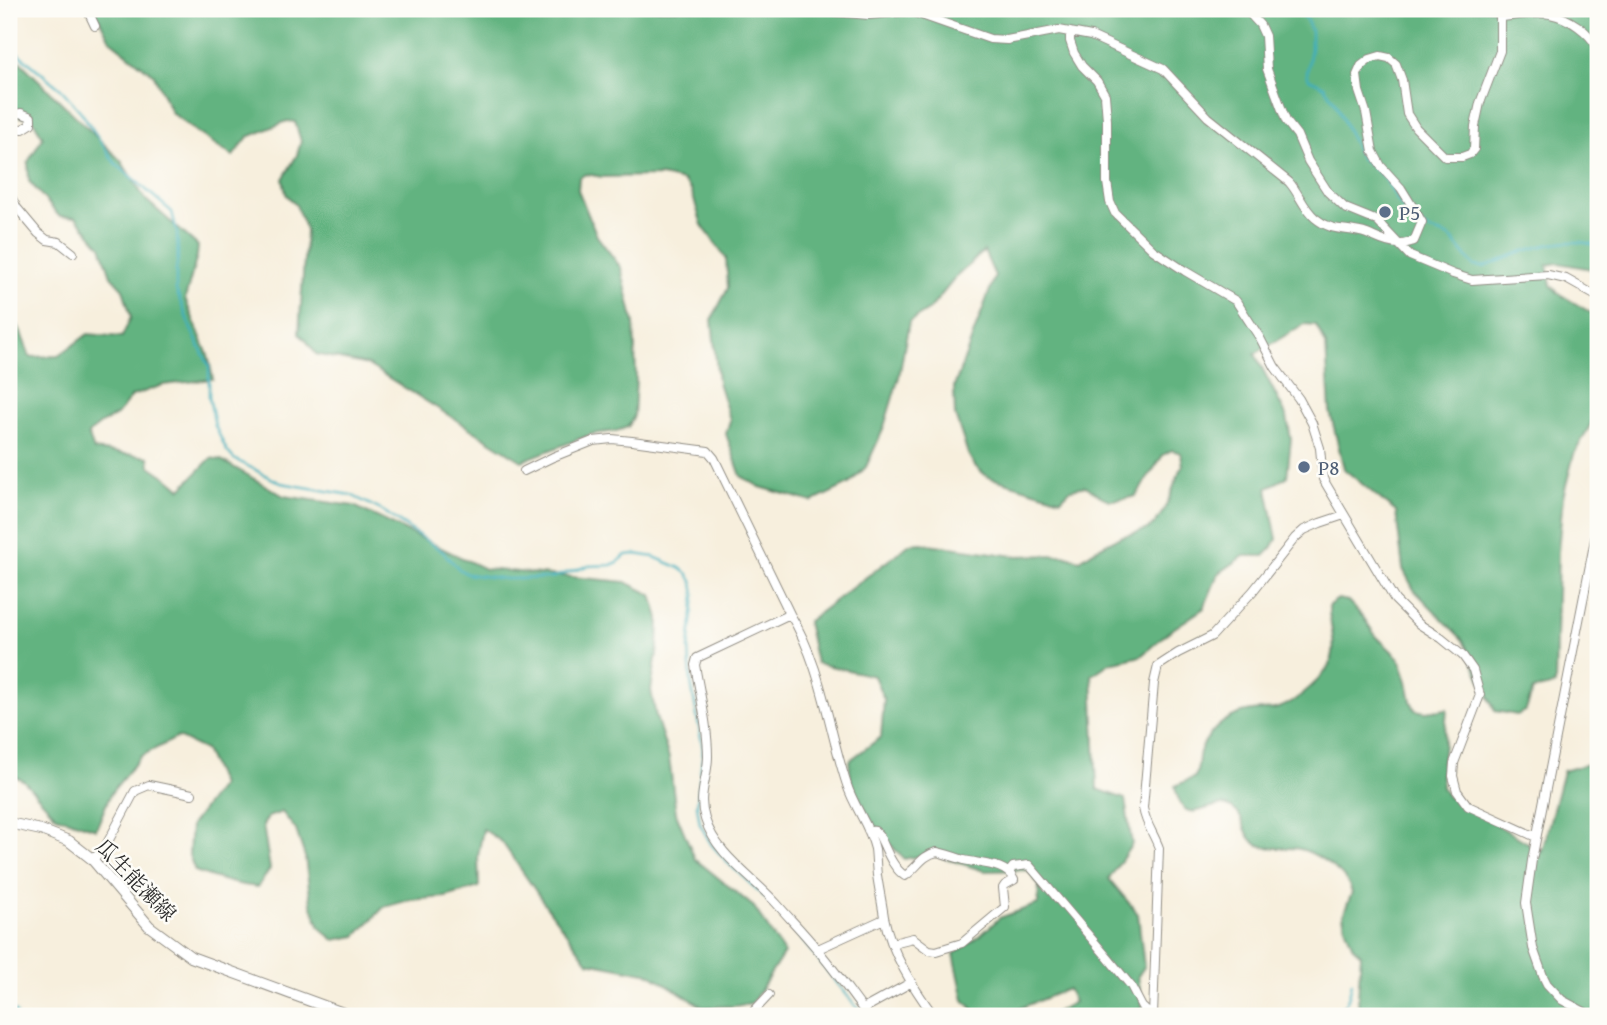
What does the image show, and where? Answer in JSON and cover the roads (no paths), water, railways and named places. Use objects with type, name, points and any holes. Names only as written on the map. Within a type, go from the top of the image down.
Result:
[{"type":"main road","name":"瓜生能瀬線","points":[[9,823],[41,830],[69,841],[92,859],[149,926],[191,957],[351,1016]]},
{"type":"street","points":[[88,9],[95,26]]},
{"type":"street","points":[[823,9],[869,15],[910,11],[990,39],[1007,40],[1059,30],[1091,36],[1163,69],[1208,117],[1289,182],[1313,216],[1328,227],[1365,233],[1400,245],[1414,241],[1422,222],[1373,151],[1359,91],[1357,75],[1361,66],[1380,56],[1396,64],[1402,80],[1406,114],[1445,157],[1462,157],[1474,149],[1480,103],[1500,51],[1499,13],[1548,13],[1570,21],[1592,37],[1598,48]]},
{"type":"street","points":[[1238,9],[1250,14],[1260,25],[1265,36],[1267,69],[1286,121],[1297,135],[1308,161],[1328,192],[1345,208],[1377,220],[1410,256],[1453,274],[1472,280],[1548,275],[1566,279],[1598,297]]},
{"type":"street","points":[[1070,32],[1074,52],[1105,95],[1107,182],[1115,213],[1153,250],[1236,300],[1275,368],[1299,399],[1312,423],[1320,448],[1323,479],[1395,600],[1419,624],[1463,656],[1473,670],[1480,695],[1454,763],[1453,776],[1457,791],[1468,806],[1536,837]]},
{"type":"street","points":[[9,116],[20,113],[31,117],[31,124],[23,129],[9,128]]},
{"type":"street","points":[[9,193],[16,208],[38,233],[47,240],[60,242],[73,253]]},
{"type":"street","points":[[524,471],[593,441],[612,439],[708,451],[714,458],[798,628],[819,679],[839,763],[874,848],[884,919],[892,943],[902,966],[934,1016]]},
{"type":"street","points":[[1153,1016],[1159,848],[1145,822],[1143,808],[1154,683],[1158,666],[1212,636],[1304,530],[1344,515]]},
{"type":"street","points":[[1592,1016],[1562,1000],[1542,976],[1533,948],[1526,903],[1536,837],[1596,550],[1598,524]]},
{"type":"street","points":[[790,614],[697,658],[695,665],[708,754],[701,804],[705,820],[716,843],[818,949],[866,1012],[912,982]]},
{"type":"street","points":[[92,859],[103,851],[135,791],[149,785],[192,794]]},
{"type":"street","points":[[868,830],[879,835],[902,875],[905,876],[930,853],[937,852],[993,865],[1009,872],[1014,880],[1003,888],[1005,907],[962,943],[936,951],[929,950],[913,938],[892,943]]},
{"type":"street","points":[[1009,872],[1013,867],[1029,864],[1131,986],[1142,1007],[1153,1016]]},
{"type":"street","points":[[818,949],[884,919]]},
{"type":"street","points":[[755,1016],[754,1011],[769,995]]},
{"type":"waterway","points":[[1299,9],[1311,31],[1307,74],[1309,79],[1324,86],[1335,102],[1360,157],[1385,178],[1410,218],[1431,231],[1452,239],[1474,266],[1483,267],[1551,244],[1575,242],[1598,246]]},
{"type":"waterway","points":[[9,46],[62,90],[81,112],[115,163],[172,212],[177,232],[176,290],[209,366],[209,397],[215,426],[234,459],[281,483],[351,495],[383,511],[442,551],[467,574],[506,579],[551,578],[588,566],[611,565],[626,555],[635,554],[654,557],[688,574],[695,595],[689,648],[691,683],[703,749],[697,805],[700,824],[711,844],[792,927],[863,1015]]},
{"type":"waterway","points":[[1329,1016],[1346,1003],[1352,982]]},
{"type":"place","name":"P5","points":[[1385,212]]},
{"type":"place","name":"P8","points":[[1304,467]]}]
